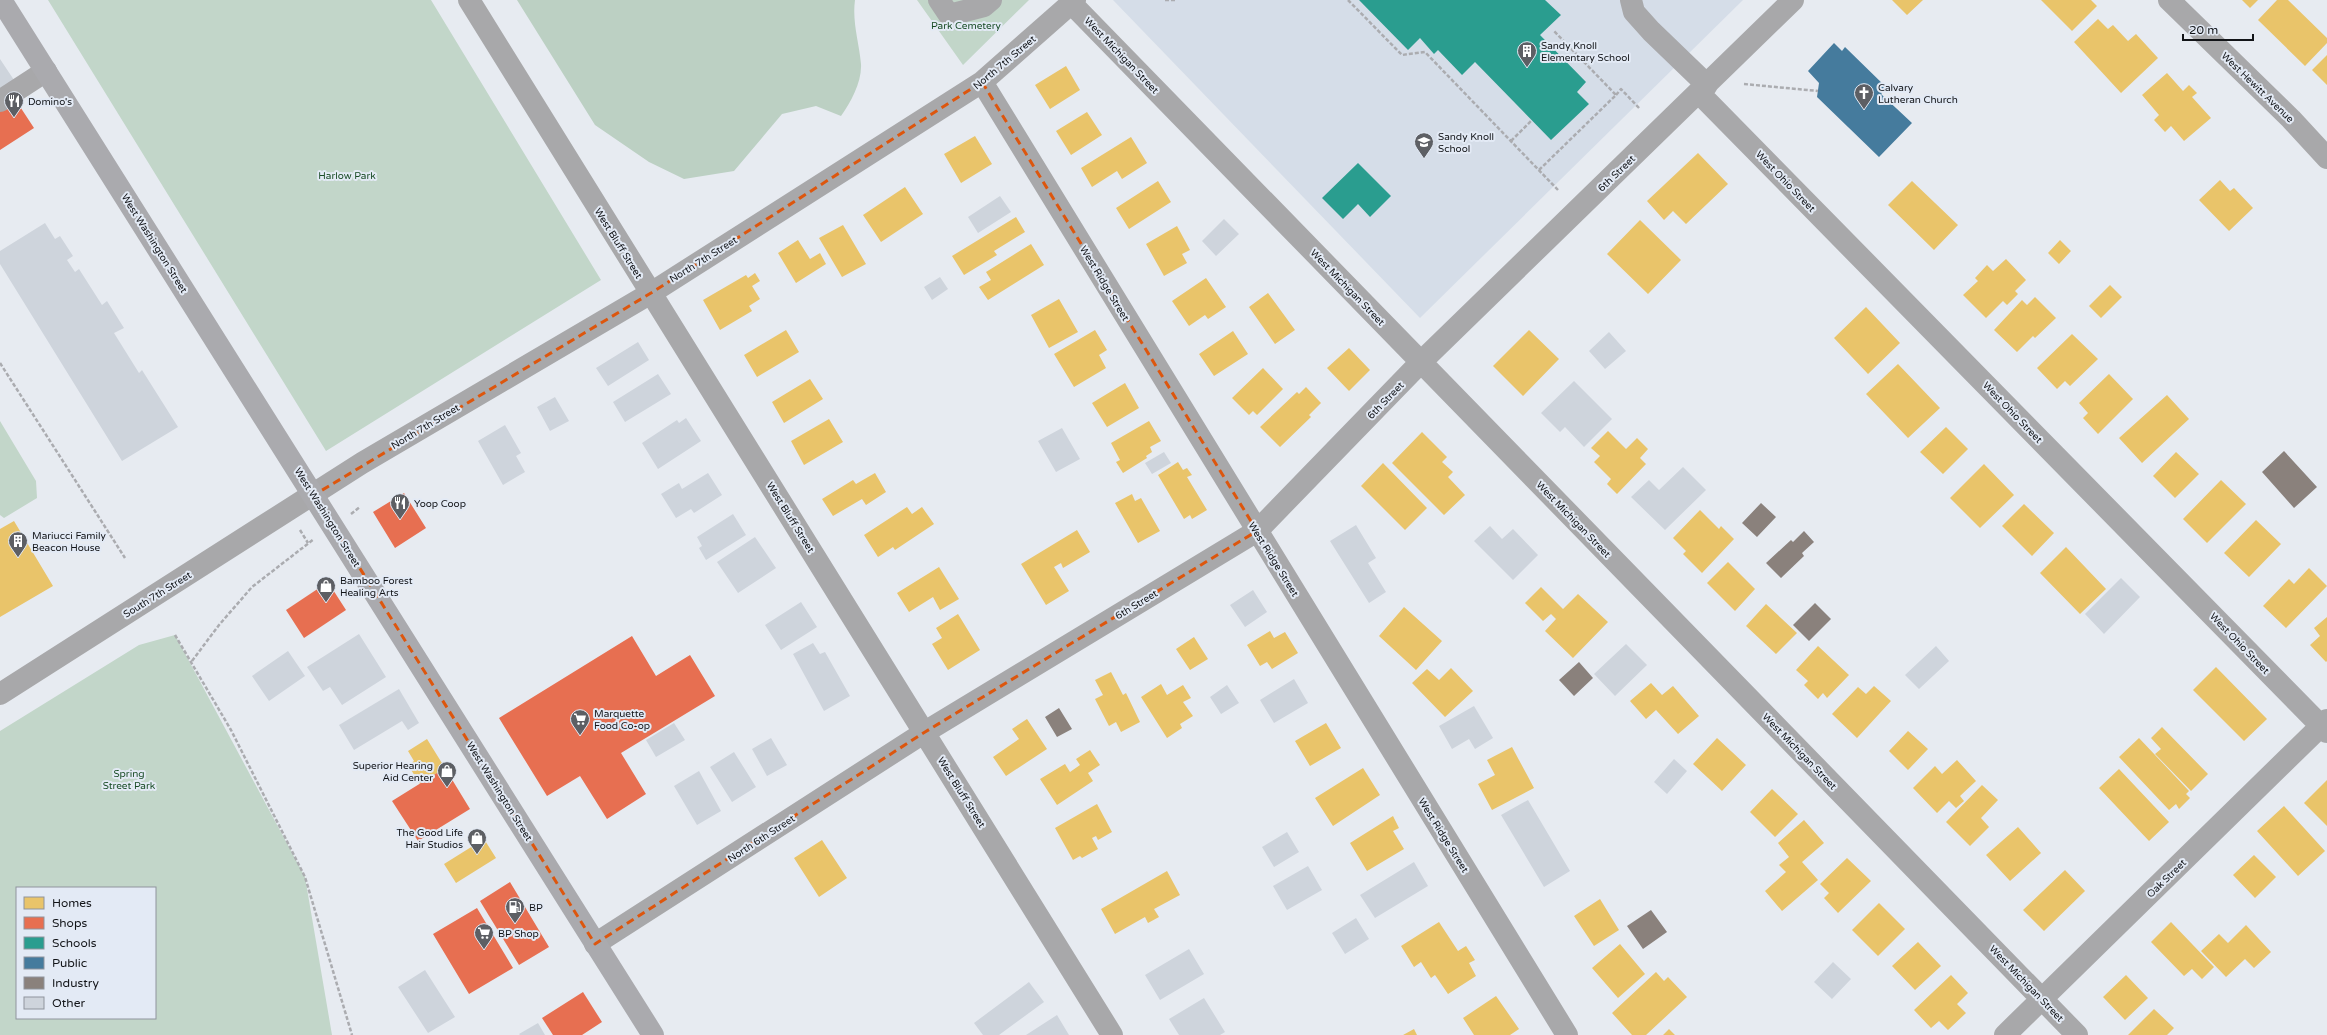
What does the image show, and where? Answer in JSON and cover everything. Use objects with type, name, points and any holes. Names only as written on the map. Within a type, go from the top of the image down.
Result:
[{"type":"main road","name":"West Washington Street","points":[[1,0],[314,494],[653,1035]]},
{"type":"street","name":"West Bluff Street","points":[[469,0],[1112,1035]]},
{"type":"street","points":[[944,7],[984,6],[991,0]]},
{"type":"street","name":"West Ohio Street","points":[[1631,0],[1634,12],[1703,89],[2325,726]]},
{"type":"street","name":"6th Street","points":[[925,732],[1257,531],[1421,362],[1793,0]]},
{"type":"street","name":"West Hewitt Avenue","points":[[2169,0],[2291,119],[2327,158]]},
{"type":"street","name":"North 7th Street","points":[[314,494],[650,293],[982,82],[1073,2]]},
{"type":"street","name":"West Michigan Street","points":[[1073,2],[1421,362],[2077,1035]]},
{"type":"street","points":[[0,101],[46,71]]},
{"type":"street","name":"West Ridge Street","points":[[982,82],[1568,1035]]},
{"type":"street","name":"South 7th Street","points":[[0,694],[314,494]]},
{"type":"street","name":"Oak Street","points":[[2005,1035],[2325,726]]},
{"type":"street","name":"North 6th Street","points":[[595,944],[925,732]]},
{"type":"path","points":[[1165,0],[1176,0]]},
{"type":"path","points":[[1348,0],[1402,55],[1425,52],[1558,190]]},
{"type":"path","points":[[1553,30],[1616,95]]},
{"type":"path","points":[[1744,84],[1818,91]]},
{"type":"path","points":[[1539,170],[1621,89],[1640,109]]},
{"type":"path","points":[[1510,141],[1532,120]]},
{"type":"path","points":[[0,363],[125,558]]},
{"type":"path","points":[[192,662],[219,625],[252,588],[308,543]]},
{"type":"path","points":[[175,635],[231,730],[305,877],[352,1035]]},
{"type":"highlighted area","points":[[982,82],[1257,531],[925,732],[595,944],[314,495],[651,293]]},
{"type":"shaded area","name":"Sandy Knoll School","points":[[1113,0],[1743,0],[1420,318]]},
{"type":"green space","name":"Harlow Park","points":[[48,0],[431,0],[601,280],[326,451]]},
{"type":"green space","points":[[517,0],[855,0],[855,24],[861,64],[860,78],[852,98],[841,116],[816,106],[782,114],[734,171],[684,179],[649,162],[595,125]]},
{"type":"green space","name":"Park Cemetery","points":[[917,0],[1029,0],[963,65]]},
{"type":"green space","points":[[0,421],[36,481],[37,498],[4,518],[0,515]]},
{"type":"green space","name":"Spring Street Park","points":[[175,635],[305,877],[332,1035],[0,1035],[0,731],[139,645]]},
{"type":"building: Homes","points":[[1892,0],[1923,0],[1907,15]]},
{"type":"building: Homes","points":[[2041,0],[2091,0],[2097,6],[2072,31]]},
{"type":"building: Homes","points":[[2242,0],[2258,0],[2250,8]]},
{"type":"building: Homes","points":[[2277,0],[2288,0],[2327,38],[2327,43],[2305,66],[2258,20]]},
{"type":"building: Homes","points":[[2098,19],[2108,29],[2113,25],[2128,41],[2136,34],[2158,58],[2121,93],[2074,42]]},
{"type":"building: Homes","points":[[2327,55],[2327,85],[2312,70]]},
{"type":"building: Homes","points":[[1066,66],[1080,90],[1050,109],[1035,85]]},
{"type":"building: Homes","points":[[2167,73],[2183,91],[2189,85],[2197,93],[2192,97],[2211,118],[2184,141],[2171,126],[2165,132],[2154,120],[2159,115],[2142,95]]},
{"type":"building: Homes","points":[[1087,112],[1102,135],[1071,155],[1056,131]]},
{"type":"building: Homes","points":[[975,136],[992,164],[961,183],[944,154]]},
{"type":"building: Homes","points":[[1131,137],[1147,163],[1122,179],[1117,171],[1092,187],[1081,168]]},
{"type":"building: Homes","points":[[1698,153],[1728,184],[1686,224],[1673,211],[1664,220],[1647,201]]},
{"type":"building: Homes","points":[[2220,180],[2230,191],[2234,188],[2253,208],[2229,231],[2199,200]]},
{"type":"building: Homes","points":[[1158,181],[1171,202],[1129,229],[1116,208]]},
{"type":"building: Homes","points":[[1912,181],[1958,225],[1934,250],[1888,205]]},
{"type":"building: Homes","points":[[905,187],[923,214],[881,242],[863,215]]},
{"type":"building: Homes","points":[[1016,217],[1025,232],[994,251],[997,255],[964,275],[952,256]]},
{"type":"building: Homes","points":[[1640,220],[1681,260],[1648,294],[1607,254]]},
{"type":"building: Homes","points":[[843,225],[866,264],[842,277],[819,238]]},
{"type":"building: Homes","points":[[1177,226],[1190,250],[1182,254],[1187,263],[1164,276],[1146,244]]},
{"type":"building: Homes","points":[[798,240],[810,259],[820,253],[826,264],[796,283],[778,253]]},
{"type":"building: Homes","points":[[2060,240],[2071,251],[2059,264],[2048,253]]},
{"type":"building: Homes","points":[[1031,244],[1044,265],[988,300],[979,287],[991,280],[986,272]]},
{"type":"building: Homes","points":[[2006,259],[2026,280],[2015,291],[2018,294],[2007,305],[2003,301],[1986,318],[1963,295],[1978,281],[1975,278],[1987,265],[1993,271]]},
{"type":"building: Homes","points":[[755,273],[760,281],[752,286],[760,299],[749,306],[752,311],[720,330],[703,300],[746,275],[748,278]]},
{"type":"building: Homes","points":[[1206,278],[1226,307],[1208,319],[1205,315],[1189,326],[1172,301]]},
{"type":"building: Homes","points":[[2110,285],[2122,297],[2101,318],[2089,306]]},
{"type":"building: Homes","points":[[1268,293],[1295,330],[1275,344],[1249,307]]},
{"type":"building: Homes","points":[[2035,297],[2056,318],[2035,338],[2033,336],[2017,352],[1994,330],[2022,300],[2027,305]]},
{"type":"building: Homes","points":[[1059,299],[1078,332],[1049,348],[1031,315]]},
{"type":"building: Homes","points":[[1866,307],[1900,343],[1868,374],[1834,338]]},
{"type":"building: Homes","points":[[786,330],[799,352],[757,377],[744,355]]},
{"type":"building: Homes","points":[[1095,330],[1107,350],[1099,355],[1106,368],[1074,387],[1054,354]]},
{"type":"building: Homes","points":[[1529,330],[1559,359],[1523,396],[1493,366]]},
{"type":"building: Homes","points":[[1233,331],[1248,354],[1214,376],[1199,354]]},
{"type":"building: Homes","points":[[2072,334],[2098,359],[2070,386],[2065,381],[2057,389],[2037,368]]},
{"type":"building: Homes","points":[[1349,348],[1370,370],[1349,391],[1327,368]]},
{"type":"building: Homes","points":[[1898,364],[1940,408],[1908,438],[1866,394]]},
{"type":"building: Homes","points":[[1263,368],[1283,389],[1257,415],[1253,411],[1249,415],[1232,398]]},
{"type":"building: Homes","points":[[2109,374],[2133,399],[2098,434],[2083,418],[2088,413],[2079,403]]},
{"type":"building: Homes","points":[[810,379],[823,399],[784,423],[772,402]]},
{"type":"building: Homes","points":[[1125,383],[1139,408],[1107,427],[1092,403]]},
{"type":"building: Homes","points":[[1306,387],[1321,403],[1309,415],[1311,417],[1280,447],[1260,427],[1297,392],[1299,394]]},
{"type":"building: Homes","points":[[2167,395],[2189,419],[2142,463],[2119,438]]},
{"type":"building: Homes","points":[[829,419],[843,442],[804,465],[791,441]]},
{"type":"building: Homes","points":[[1149,421],[1161,441],[1150,447],[1152,452],[1146,456],[1147,458],[1123,473],[1116,462],[1120,460],[1111,443]]},
{"type":"building: Homes","points":[[1946,427],[1968,449],[1943,474],[1920,452]]},
{"type":"building: Homes","points":[[1608,431],[1626,449],[1637,438],[1648,449],[1640,458],[1646,464],[1617,494],[1607,484],[1611,479],[1594,462],[1600,456],[1591,448]]},
{"type":"building: Homes","points":[[1422,432],[1447,457],[1442,462],[1453,472],[1448,477],[1465,495],[1444,515],[1392,463]]},
{"type":"building: Homes","points":[[2176,452],[2199,474],[2175,498],[2153,476]]},
{"type":"building: Homes","points":[[1178,462],[1183,470],[1187,468],[1192,475],[1187,477],[1207,510],[1192,519],[1190,515],[1184,519],[1158,475]]},
{"type":"building: Homes","points":[[1383,463],[1427,508],[1405,530],[1361,486]]},
{"type":"building: Homes","points":[[1984,464],[2014,495],[1980,528],[1950,498]]},
{"type":"building: Homes","points":[[875,473],[886,492],[866,505],[862,499],[833,516],[822,499],[853,480],[856,484]]},
{"type":"building: Homes","points":[[2221,480],[2246,504],[2207,543],[2183,519]]},
{"type":"building: Homes","points":[[1132,494],[1135,501],[1141,498],[1160,531],[1138,543],[1115,503]]},
{"type":"building: Homes","points":[[2024,504],[2054,533],[2032,556],[2002,526]]},
{"type":"building: Homes","points":[[907,507],[912,514],[922,507],[934,524],[895,550],[893,547],[878,557],[864,535]]},
{"type":"building: Homes","points":[[1700,510],[1719,529],[1721,526],[1734,539],[1702,573],[1683,554],[1686,551],[1673,538]]},
{"type":"building: Homes","points":[[2256,520],[2281,544],[2249,577],[2224,553]]},
{"type":"building: Homes","name":"Mariucci Family Beacon House","points":[[14,521],[53,586],[0,617],[0,529]]},
{"type":"building: Homes","points":[[1077,530],[1090,552],[1063,568],[1061,563],[1054,567],[1069,591],[1046,605],[1021,564]]},
{"type":"building: Homes","points":[[2066,547],[2106,589],[2080,614],[2040,573]]},
{"type":"building: Homes","points":[[1728,562],[1755,589],[1735,611],[1707,583]]},
{"type":"building: Homes","points":[[939,567],[959,599],[940,610],[933,597],[909,612],[897,593]]},
{"type":"building: Homes","points":[[2309,568],[2327,586],[2286,628],[2263,606],[2289,579],[2294,584]]},
{"type":"building: Homes","points":[[1541,587],[1563,609],[1578,594],[1608,622],[1573,658],[1545,631],[1556,619],[1551,614],[1543,621],[1525,603]]},
{"type":"building: Homes","points":[[1766,604],[1797,633],[1776,654],[1746,626]]},
{"type":"building: Homes","points":[[1404,607],[1442,641],[1416,670],[1379,636]]},
{"type":"building: Homes","points":[[958,614],[980,650],[948,670],[932,644],[942,638],[936,628]]},
{"type":"building: Homes","points":[[2327,617],[2326,662],[2310,645],[2320,636],[2314,628]]},
{"type":"building: Homes","points":[[1270,631],[1274,638],[1285,632],[1298,653],[1272,669],[1267,662],[1260,666],[1247,645]]},
{"type":"building: Homes","points":[[1194,637],[1208,659],[1190,670],[1176,649]]},
{"type":"building: Homes","points":[[1818,646],[1849,675],[1827,698],[1823,693],[1818,699],[1804,685],[1808,681],[1796,670]]},
{"type":"building: Homes","points":[[2216,667],[2267,719],[2244,741],[2193,690]]},
{"type":"building: Homes","points":[[1451,668],[1473,691],[1445,717],[1412,683],[1427,669],[1439,680]]},
{"type":"building: Homes","points":[[1111,672],[1123,695],[1126,693],[1140,722],[1121,732],[1116,722],[1109,726],[1095,699],[1103,695],[1095,680]]},
{"type":"building: Homes","points":[[1651,683],[1662,695],[1673,686],[1699,716],[1678,734],[1656,710],[1646,719],[1630,701]]},
{"type":"building: Homes","points":[[1161,684],[1167,695],[1183,685],[1191,698],[1183,702],[1193,716],[1180,724],[1182,728],[1167,738],[1141,697]]},
{"type":"building: Homes","points":[[1874,686],[1891,701],[1857,738],[1832,714],[1858,687],[1866,694]]},
{"type":"building: Homes","points":[[1027,719],[1047,749],[1006,776],[993,757],[1019,739],[1012,729]]},
{"type":"building: Homes","points":[[1326,723],[1341,748],[1310,766],[1295,741]]},
{"type":"building: Homes","points":[[2162,727],[2208,774],[2191,791],[2155,754],[2161,749],[2151,738]]},
{"type":"building: Homes","points":[[1908,731],[1928,749],[1908,770],[1889,751]]},
{"type":"building: Homes","points":[[1717,738],[1746,765],[1722,791],[1693,764]]},
{"type":"building: Homes","points":[[2139,738],[2189,791],[2186,794],[2190,798],[2179,809],[2176,804],[2169,810],[2119,757]]},
{"type":"building: Homes","points":[[427,739],[445,768],[420,784],[408,765],[414,761],[408,751]]},
{"type":"building: Homes","points":[[1512,747],[1534,788],[1492,810],[1478,784],[1495,775],[1487,760]]},
{"type":"building: Homes","points":[[1090,750],[1100,765],[1088,773],[1093,781],[1057,805],[1040,779],[1065,764],[1070,772],[1080,765],[1076,759]]},
{"type":"building: Homes","points":[[1957,760],[1976,781],[1960,796],[1964,801],[1956,808],[1949,801],[1937,813],[1913,788],[1935,766],[1942,774]]},
{"type":"building: Homes","points":[[1363,768],[1380,795],[1333,826],[1315,798]]},
{"type":"building: Homes","points":[[2119,769],[2169,822],[2149,841],[2099,788]]},
{"type":"building: Homes","points":[[2327,780],[2327,826],[2304,803]]},
{"type":"building: Homes","points":[[1982,785],[1998,800],[1981,818],[1989,827],[1970,846],[1946,822]]},
{"type":"building: Homes","points":[[1772,789],[1798,814],[1775,837],[1750,812]]},
{"type":"building: Homes","points":[[1097,804],[1112,832],[1098,840],[1096,836],[1092,838],[1098,849],[1082,858],[1080,856],[1073,860],[1055,828]]},
{"type":"building: Homes","points":[[2284,806],[2325,851],[2298,876],[2257,831]]},
{"type":"building: Homes","points":[[1393,816],[1399,828],[1393,831],[1404,849],[1367,871],[1350,843]]},
{"type":"building: Homes","points":[[1804,820],[1824,843],[1802,862],[1818,880],[1782,911],[1765,891],[1786,872],[1779,865],[1789,857],[1778,843]]},
{"type":"building: Homes","points":[[2018,827],[2041,853],[2010,881],[1986,855]]},
{"type":"building: Homes","points":[[484,839],[496,858],[456,883],[444,864]]},
{"type":"building: Homes","points":[[822,840],[847,878],[819,897],[794,858]]},
{"type":"building: Homes","points":[[2254,855],[2276,877],[2255,898],[2233,875]]},
{"type":"building: Homes","points":[[1847,858],[1871,881],[1838,913],[1824,898],[1829,893],[1820,884]]},
{"type":"building: Homes","points":[[2065,870],[2085,891],[2044,931],[2023,910]]},
{"type":"building: Homes","points":[[1167,871],[1180,895],[1154,909],[1159,917],[1148,923],[1145,917],[1115,934],[1101,909]]},
{"type":"building: Homes","points":[[1600,899],[1619,930],[1594,946],[1574,916]]},
{"type":"building: Homes","points":[[1879,903],[1905,929],[1878,956],[1852,930]]},
{"type":"building: Homes","points":[[1439,922],[1458,951],[1466,946],[1475,960],[1469,963],[1476,976],[1448,994],[1435,975],[1431,978],[1421,962],[1414,967],[1401,946]]},
{"type":"building: Homes","points":[[2171,922],[2214,967],[2202,979],[2192,969],[2184,976],[2151,942]]},
{"type":"building: Homes","points":[[2246,925],[2271,952],[2254,968],[2245,959],[2226,977],[2201,951],[2219,934],[2228,943]]},
{"type":"building: Homes","points":[[1918,942],[1941,966],[1915,990],[1892,966]]},
{"type":"building: Homes","points":[[1620,944],[1645,974],[1618,998],[1592,968]]},
{"type":"building: Homes","points":[[1656,972],[1664,981],[1668,977],[1687,997],[1646,1035],[1632,1035],[1612,1013]]},
{"type":"building: Homes","points":[[1951,975],[1968,993],[1957,1004],[1966,1013],[1948,1030],[1939,1021],[1931,1028],[1914,1010]]},
{"type":"building: Homes","points":[[2126,975],[2148,998],[2125,1020],[2103,997]]},
{"type":"building: Homes","points":[[1496,996],[1519,1029],[1510,1035],[1474,1035],[1463,1018]]},
{"type":"building: Homes","points":[[2154,1009],[2174,1028],[2167,1035],[2128,1035]]},
{"type":"building: Homes","points":[[1414,1029],[1417,1035],[1403,1035]]},
{"type":"building: Homes","points":[[1669,1029],[1675,1035],[1663,1035]]},
{"type":"building: Shops","name":"Domino's","points":[[15,99],[34,128],[0,150],[0,108]]},
{"type":"building: Shops","name":"Yoop Coop","points":[[404,493],[426,528],[395,548],[373,512]]},
{"type":"building: Shops","points":[[328,582],[346,610],[304,638],[286,610]]},
{"type":"building: Shops","name":"Marquette Food Co-op","points":[[632,636],[656,676],[690,655],[715,696],[621,753],[646,794],[607,819],[580,776],[547,796],[499,718]]},
{"type":"building: Shops","points":[[445,768],[470,809],[418,841],[392,801]]},
{"type":"building: Shops","name":"BP","points":[[510,882],[549,947],[519,965],[480,901]]},
{"type":"building: Shops","points":[[477,908],[513,968],[469,994],[433,934]]},
{"type":"building: Shops","points":[[583,992],[602,1022],[582,1035],[553,1035],[542,1018]]},
{"type":"building: Schools","name":"Sandy Knoll Elementary School","points":[[1359,0],[1545,0],[1561,15],[1540,35],[1586,82],[1577,92],[1589,104],[1551,140],[1475,62],[1462,75],[1438,50],[1434,54],[1420,38],[1408,50]]},
{"type":"building: Schools","points":[[1358,163],[1391,196],[1370,217],[1358,204],[1343,219],[1322,198]]},
{"type":"building: Public","name":"Calvary Lutheran Church","points":[[1834,43],[1842,51],[1845,47],[1887,88],[1881,94],[1912,123],[1879,157],[1817,97],[1819,83],[1808,71]]},
{"type":"building: Industry","points":[[2284,451],[2317,487],[2294,508],[2262,472]]},
{"type":"building: Industry","points":[[1761,503],[1776,517],[1757,537],[1742,523]]},
{"type":"building: Industry","points":[[1804,531],[1814,542],[1802,553],[1804,556],[1781,578],[1766,563],[1791,540],[1793,542]]},
{"type":"building: Industry","points":[[1815,603],[1831,619],[1809,641],[1793,625]]},
{"type":"building: Industry","points":[[1579,662],[1593,678],[1574,696],[1559,680]]},
{"type":"building: Industry","points":[[1059,708],[1072,729],[1057,737],[1045,717]]},
{"type":"building: Industry","points":[[1651,910],[1667,932],[1643,949],[1627,926]]},
{"type":"building: Other","points":[[0,59],[14,80],[0,89]]},
{"type":"building: Other","points":[[1000,196],[1011,212],[978,233],[968,217]]},
{"type":"building: Other","points":[[1224,219],[1239,234],[1216,256],[1202,241]]},
{"type":"building: Other","points":[[45,223],[55,239],[60,236],[73,256],[67,260],[75,272],[79,269],[102,305],[107,301],[124,328],[114,333],[139,373],[142,370],[178,427],[122,461],[0,264],[0,251]]},
{"type":"building: Other","points":[[940,277],[948,289],[932,300],[924,287]]},
{"type":"building: Other","points":[[1609,332],[1626,351],[1605,369],[1589,351]]},
{"type":"building: Other","points":[[638,342],[649,360],[608,386],[596,368]]},
{"type":"building: Other","points":[[658,374],[671,394],[625,422],[613,402]]},
{"type":"building: Other","points":[[1574,381],[1612,419],[1584,447],[1565,427],[1560,432],[1541,413]]},
{"type":"building: Other","points":[[555,397],[569,421],[550,431],[537,407]]},
{"type":"building: Other","points":[[686,418],[701,441],[658,469],[642,443],[677,420],[679,423]]},
{"type":"building: Other","points":[[505,425],[521,453],[516,456],[525,472],[503,485],[478,441]]},
{"type":"building: Other","points":[[1062,428],[1080,459],[1056,472],[1038,441]]},
{"type":"building: Other","points":[[1164,452],[1171,463],[1152,474],[1145,463]]},
{"type":"building: Other","points":[[1683,467],[1706,490],[1665,530],[1631,497],[1649,480],[1659,490]]},
{"type":"building: Other","points":[[708,473],[722,495],[694,513],[691,509],[676,518],[661,494],[679,483],[682,489]]},
{"type":"building: Other","points":[[733,514],[746,535],[706,560],[699,548],[702,546],[697,537]]},
{"type":"building: Other","points":[[1356,525],[1376,558],[1368,563],[1386,592],[1369,603],[1330,541]]},
{"type":"building: Other","points":[[1490,526],[1502,539],[1513,529],[1538,555],[1513,580],[1474,541]]},
{"type":"building: Other","points":[[755,537],[776,568],[738,593],[717,562]]},
{"type":"building: Other","points":[[2121,578],[2140,597],[2104,634],[2085,614]]},
{"type":"building: Other","points":[[1253,590],[1267,612],[1245,627],[1230,605]]},
{"type":"building: Other","points":[[801,602],[817,627],[781,650],[765,625]]},
{"type":"building: Other","points":[[359,634],[386,677],[342,705],[330,687],[323,691],[307,667]]},
{"type":"building: Other","points":[[813,643],[820,654],[825,652],[850,696],[824,711],[793,654]]},
{"type":"building: Other","points":[[1626,644],[1647,665],[1615,696],[1594,674]]},
{"type":"building: Other","points":[[1936,646],[1949,661],[1919,689],[1905,675]]},
{"type":"building: Other","points":[[288,651],[305,676],[269,701],[252,676]]},
{"type":"building: Other","points":[[1294,679],[1308,703],[1274,723],[1260,700]]},
{"type":"building: Other","points":[[1227,685],[1239,703],[1221,714],[1210,697]]},
{"type":"building: Other","points":[[399,689],[419,723],[408,730],[402,721],[354,750],[339,725]]},
{"type":"building: Other","points":[[1474,706],[1493,738],[1475,749],[1469,739],[1452,749],[1439,726]]},
{"type":"building: Other","points":[[674,723],[685,740],[656,757],[646,740]]},
{"type":"building: Other","points":[[771,738],[787,765],[767,776],[752,749]]},
{"type":"building: Other","points":[[734,752],[756,787],[732,802],[710,767]]},
{"type":"building: Other","points":[[1674,759],[1687,771],[1667,794],[1654,782]]},
{"type":"building: Other","points":[[699,771],[721,811],[697,825],[674,786]]},
{"type":"building: Other","points":[[1528,800],[1570,871],[1544,887],[1501,815]]},
{"type":"building: Other","points":[[1287,832],[1299,852],[1274,867],[1262,847]]},
{"type":"building: Other","points":[[1414,862],[1428,886],[1375,918],[1360,895]]},
{"type":"building: Other","points":[[1308,866],[1322,890],[1287,910],[1273,886]]},
{"type":"building: Other","points":[[1356,918],[1369,939],[1345,954],[1332,933]]},
{"type":"building: Other","points":[[1189,949],[1204,974],[1160,1000],[1145,975]]},
{"type":"building: Other","points":[[1833,962],[1851,979],[1832,999],[1814,982]]},
{"type":"building: Other","points":[[425,970],[455,1017],[428,1033],[398,987]]},
{"type":"building: Other","points":[[1029,982],[1044,1002],[999,1035],[983,1035],[974,1023]]},
{"type":"building: Other","points":[[1204,998],[1225,1032],[1220,1035],[1179,1035],[1169,1019]]},
{"type":"building: Other","points":[[1057,1015],[1069,1035],[1026,1035]]},
{"type":"building: Other","points":[[538,1023],[545,1035],[519,1034]]},
{"type":"place","name":"Sandy Knoll Elementary School","points":[[1527,68]]},
{"type":"place","name":"Calvary Lutheran Church","points":[[1864,110]]},
{"type":"place","name":"Domino's","points":[[14,118]]},
{"type":"place","name":"Sandy Knoll School","points":[[1424,159]]},
{"type":"place","name":"Yoop Coop","points":[[400,520]]},
{"type":"place","name":"Mariucci Family Beacon House","points":[[18,558]]},
{"type":"place","name":"Bamboo Forest Healing Arts","points":[[326,603]]},
{"type":"place","name":"Marquette Food Co-op","points":[[580,736]]},
{"type":"place","name":"Superior Hearing Aid Center","points":[[447,788]]},
{"type":"place","name":"The Good Life Hair Studios","points":[[477,855]]},
{"type":"place","name":"BP","points":[[515,924]]},
{"type":"place","name":"BP Shop","points":[[484,950]]}]
